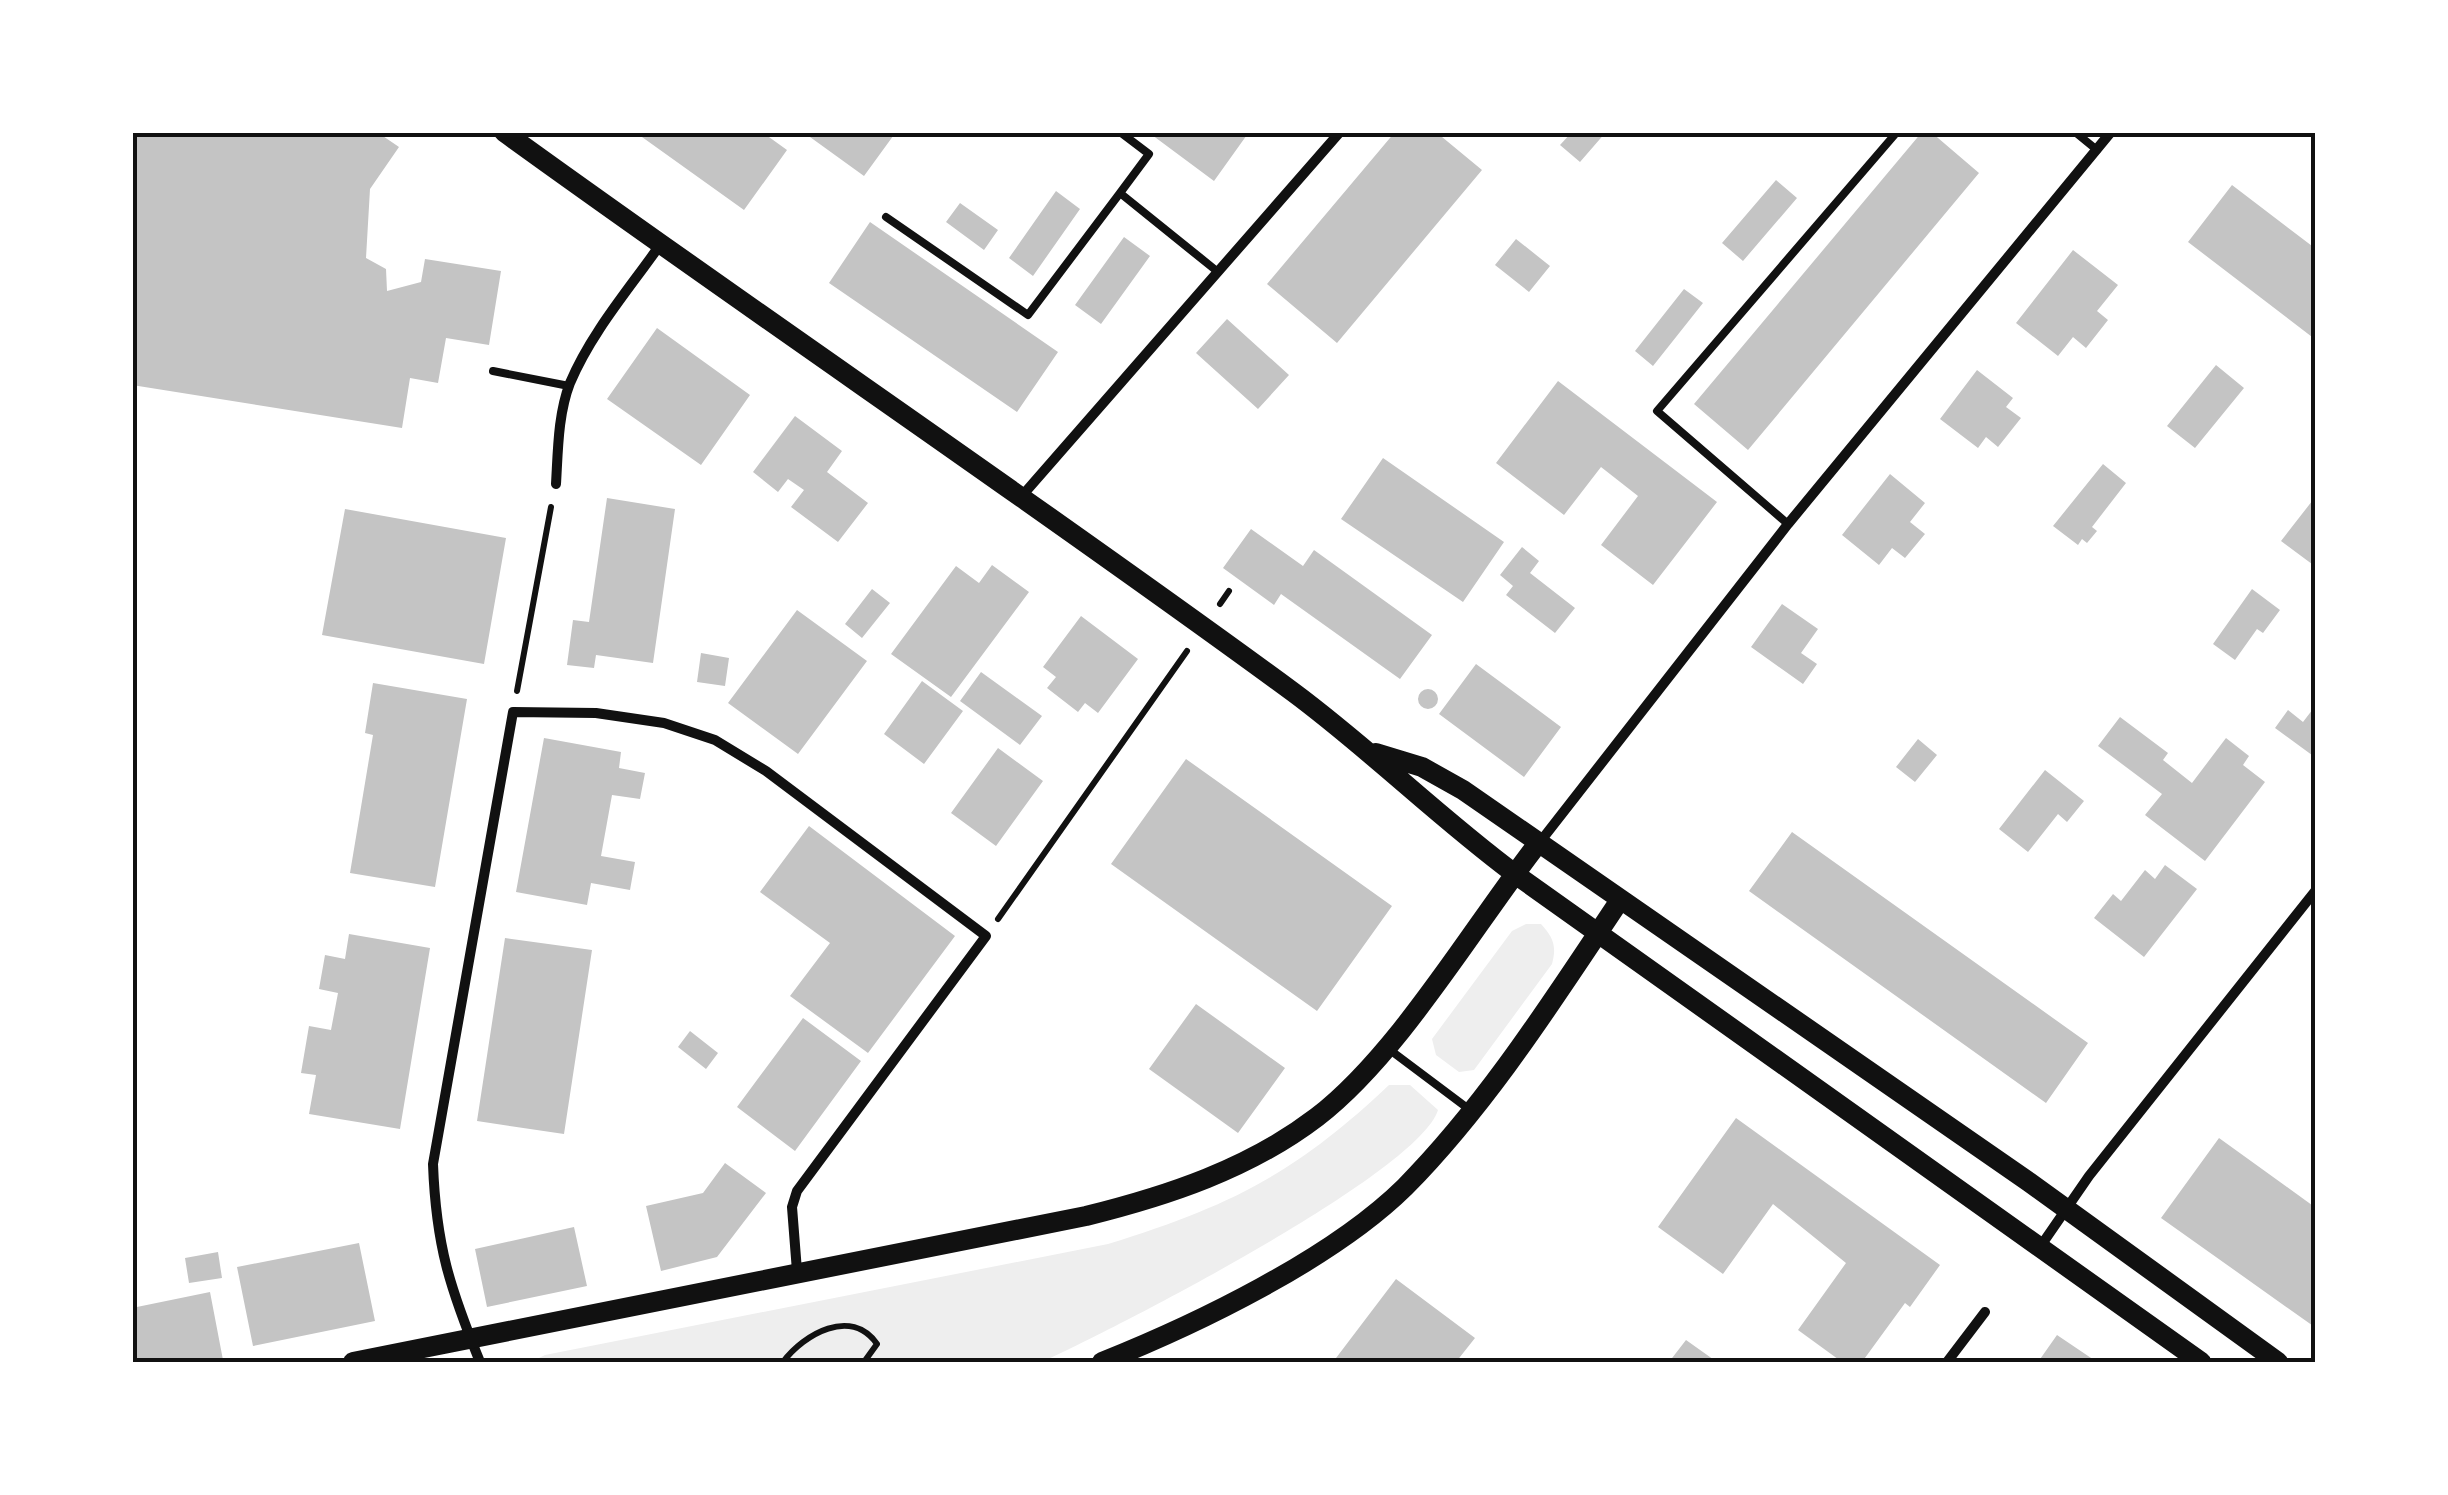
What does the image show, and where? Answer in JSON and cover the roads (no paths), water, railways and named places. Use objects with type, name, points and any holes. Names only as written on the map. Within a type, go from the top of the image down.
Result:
[{"type":"main road","points":[[504,132],[1204,628],[1374,753],[1441,819],[1514,874],[2201,1362]]},
{"type":"main road","points":[[1374,753],[1422,768],[1539,842],[2066,1209],[2278,1362]]},
{"type":"main road","points":[[353,1362],[1086,1216],[1196,1183],[1238,1165],[1317,1117],[1386,1048],[1539,842]]},
{"type":"main road","points":[[1102,1362],[1215,1312],[1363,1221],[1402,1189],[1470,1110],[1620,900]]},
{"type":"street","points":[[1021,498],[1340,132]]},
{"type":"street","points":[[1539,842],[1788,524],[2111,132]]},
{"type":"street","points":[[556,484],[560,427],[569,386],[583,357],[660,245]]},
{"type":"street","points":[[480,1362],[436,1230],[433,1164],[513,712],[596,713],[664,723],[715,740],[766,771],[986,936],[798,1191],[792,1207],[798,1272]]},
{"type":"street","points":[[2040,1248],[2066,1209],[2316,890]]},
{"type":"street","points":[[1948,1362],[1984,1312]]},
{"type":"lane","points":[[886,217],[1028,316],[1149,154],[1120,132]]},
{"type":"lane","points":[[1788,524],[1656,411],[1897,132]]},
{"type":"lane","points":[[2075,132],[2096,150]]},
{"type":"lane","points":[[1120,193],[1218,272]]},
{"type":"lane","points":[[494,371],[569,386]]},
{"type":"lane","points":[[1386,1048],[1470,1110]]}]
